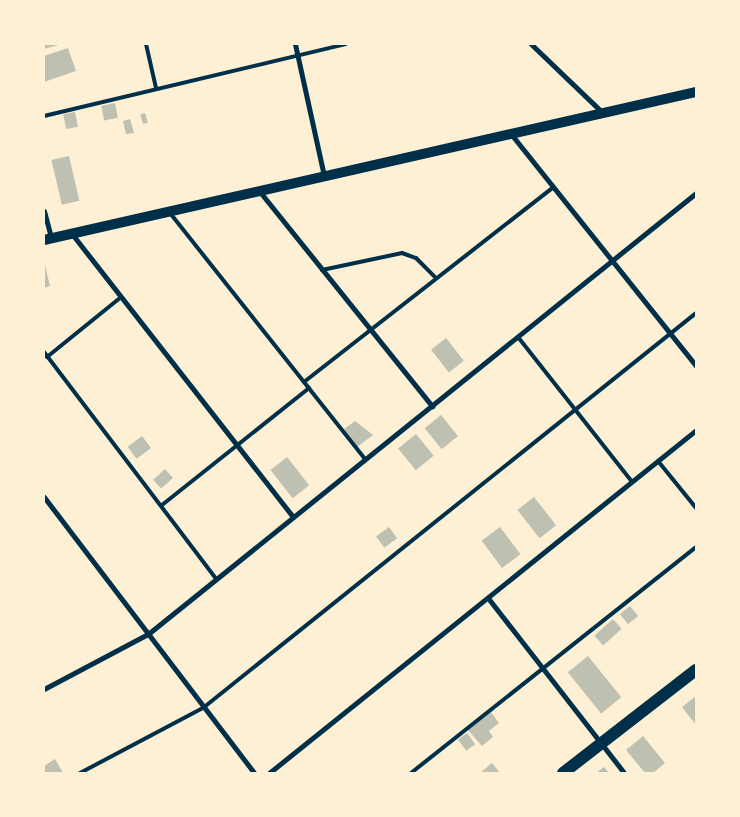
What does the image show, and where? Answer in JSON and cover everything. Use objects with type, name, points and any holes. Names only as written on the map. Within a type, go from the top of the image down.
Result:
[{"type":"main road","points":[[47,239],[696,92]]},
{"type":"main road","points":[[563,773],[696,670]]},
{"type":"street","points":[[294,44],[324,176]]},
{"type":"street","points":[[534,44],[603,112]]},
{"type":"street","points":[[511,134],[552,188],[696,366]]},
{"type":"street","points":[[260,192],[368,329],[432,406]]},
{"type":"street","points":[[44,689],[148,634],[215,577],[293,517],[696,193]]},
{"type":"street","points":[[44,211],[47,239]]},
{"type":"street","points":[[72,234],[293,517]]},
{"type":"street","points":[[269,773],[696,430]]},
{"type":"street","points":[[44,497],[202,708],[254,773]]},
{"type":"street","points":[[488,598],[624,773]]},
{"type":"lane","points":[[146,44],[156,88]]},
{"type":"lane","points":[[44,116],[346,44]]},
{"type":"lane","points":[[304,382],[368,329],[552,188]]},
{"type":"lane","points":[[168,211],[365,459]]},
{"type":"lane","points":[[322,270],[402,253],[416,258],[435,277]]},
{"type":"lane","points":[[47,357],[121,297]]},
{"type":"lane","points":[[80,773],[202,708],[577,411],[696,313]]},
{"type":"lane","points":[[518,337],[632,482]]},
{"type":"lane","points":[[44,352],[215,577]]},
{"type":"lane","points":[[162,505],[308,388]]},
{"type":"lane","points":[[658,461],[696,508]]},
{"type":"lane","points":[[411,773],[696,547]]},
{"type":"building","points":[[44,44],[62,44],[44,49]]},
{"type":"building","points":[[68,48],[76,71],[44,82],[44,56]]},
{"type":"building","points":[[115,103],[118,118],[104,120],[101,106]]},
{"type":"building","points":[[75,112],[78,127],[66,129],[63,114]]},
{"type":"building","points":[[145,113],[148,123],[143,124],[140,114]]},
{"type":"building","points":[[130,119],[134,133],[126,134],[123,121]]},
{"type":"building","points":[[69,156],[79,201],[62,205],[51,160]]},
{"type":"building","points":[[44,261],[50,286],[44,288]]},
{"type":"building","points":[[446,338],[464,361],[449,373],[431,350]]},
{"type":"building","points":[[441,415],[458,436],[442,449],[425,428]]},
{"type":"building","points":[[355,421],[373,435],[357,447],[344,429]]},
{"type":"building","points":[[416,434],[434,456],[416,470],[398,448]]},
{"type":"building","points":[[142,436],[151,448],[137,459],[128,447]]},
{"type":"building","points":[[287,457],[309,485],[293,498],[270,470]]},
{"type":"building","points":[[165,469],[173,478],[161,489],[153,480]]},
{"type":"building","points":[[534,497],[556,525],[540,538],[517,510]]},
{"type":"building","points":[[389,527],[397,538],[384,548],[376,536]]},
{"type":"building","points":[[500,527],[520,554],[502,568],[482,541]]},
{"type":"building","points":[[630,606],[638,616],[628,624],[620,614]]},
{"type":"building","points":[[613,619],[622,629],[603,645],[594,636]]},
{"type":"building","points":[[588,656],[621,697],[601,714],[568,672]]},
{"type":"building","points":[[696,696],[696,725],[682,707]]},
{"type":"building","points":[[491,712],[499,723],[489,731],[493,737],[482,746],[468,730]]},
{"type":"building","points":[[467,733],[475,744],[466,751],[458,739]]},
{"type":"building","points":[[643,736],[665,763],[653,773],[645,773],[626,750]]},
{"type":"building","points":[[55,759],[63,773],[44,773],[44,766]]},
{"type":"building","points":[[492,763],[500,773],[480,773]]},
{"type":"building","points":[[604,767],[609,773],[596,773]]}]
